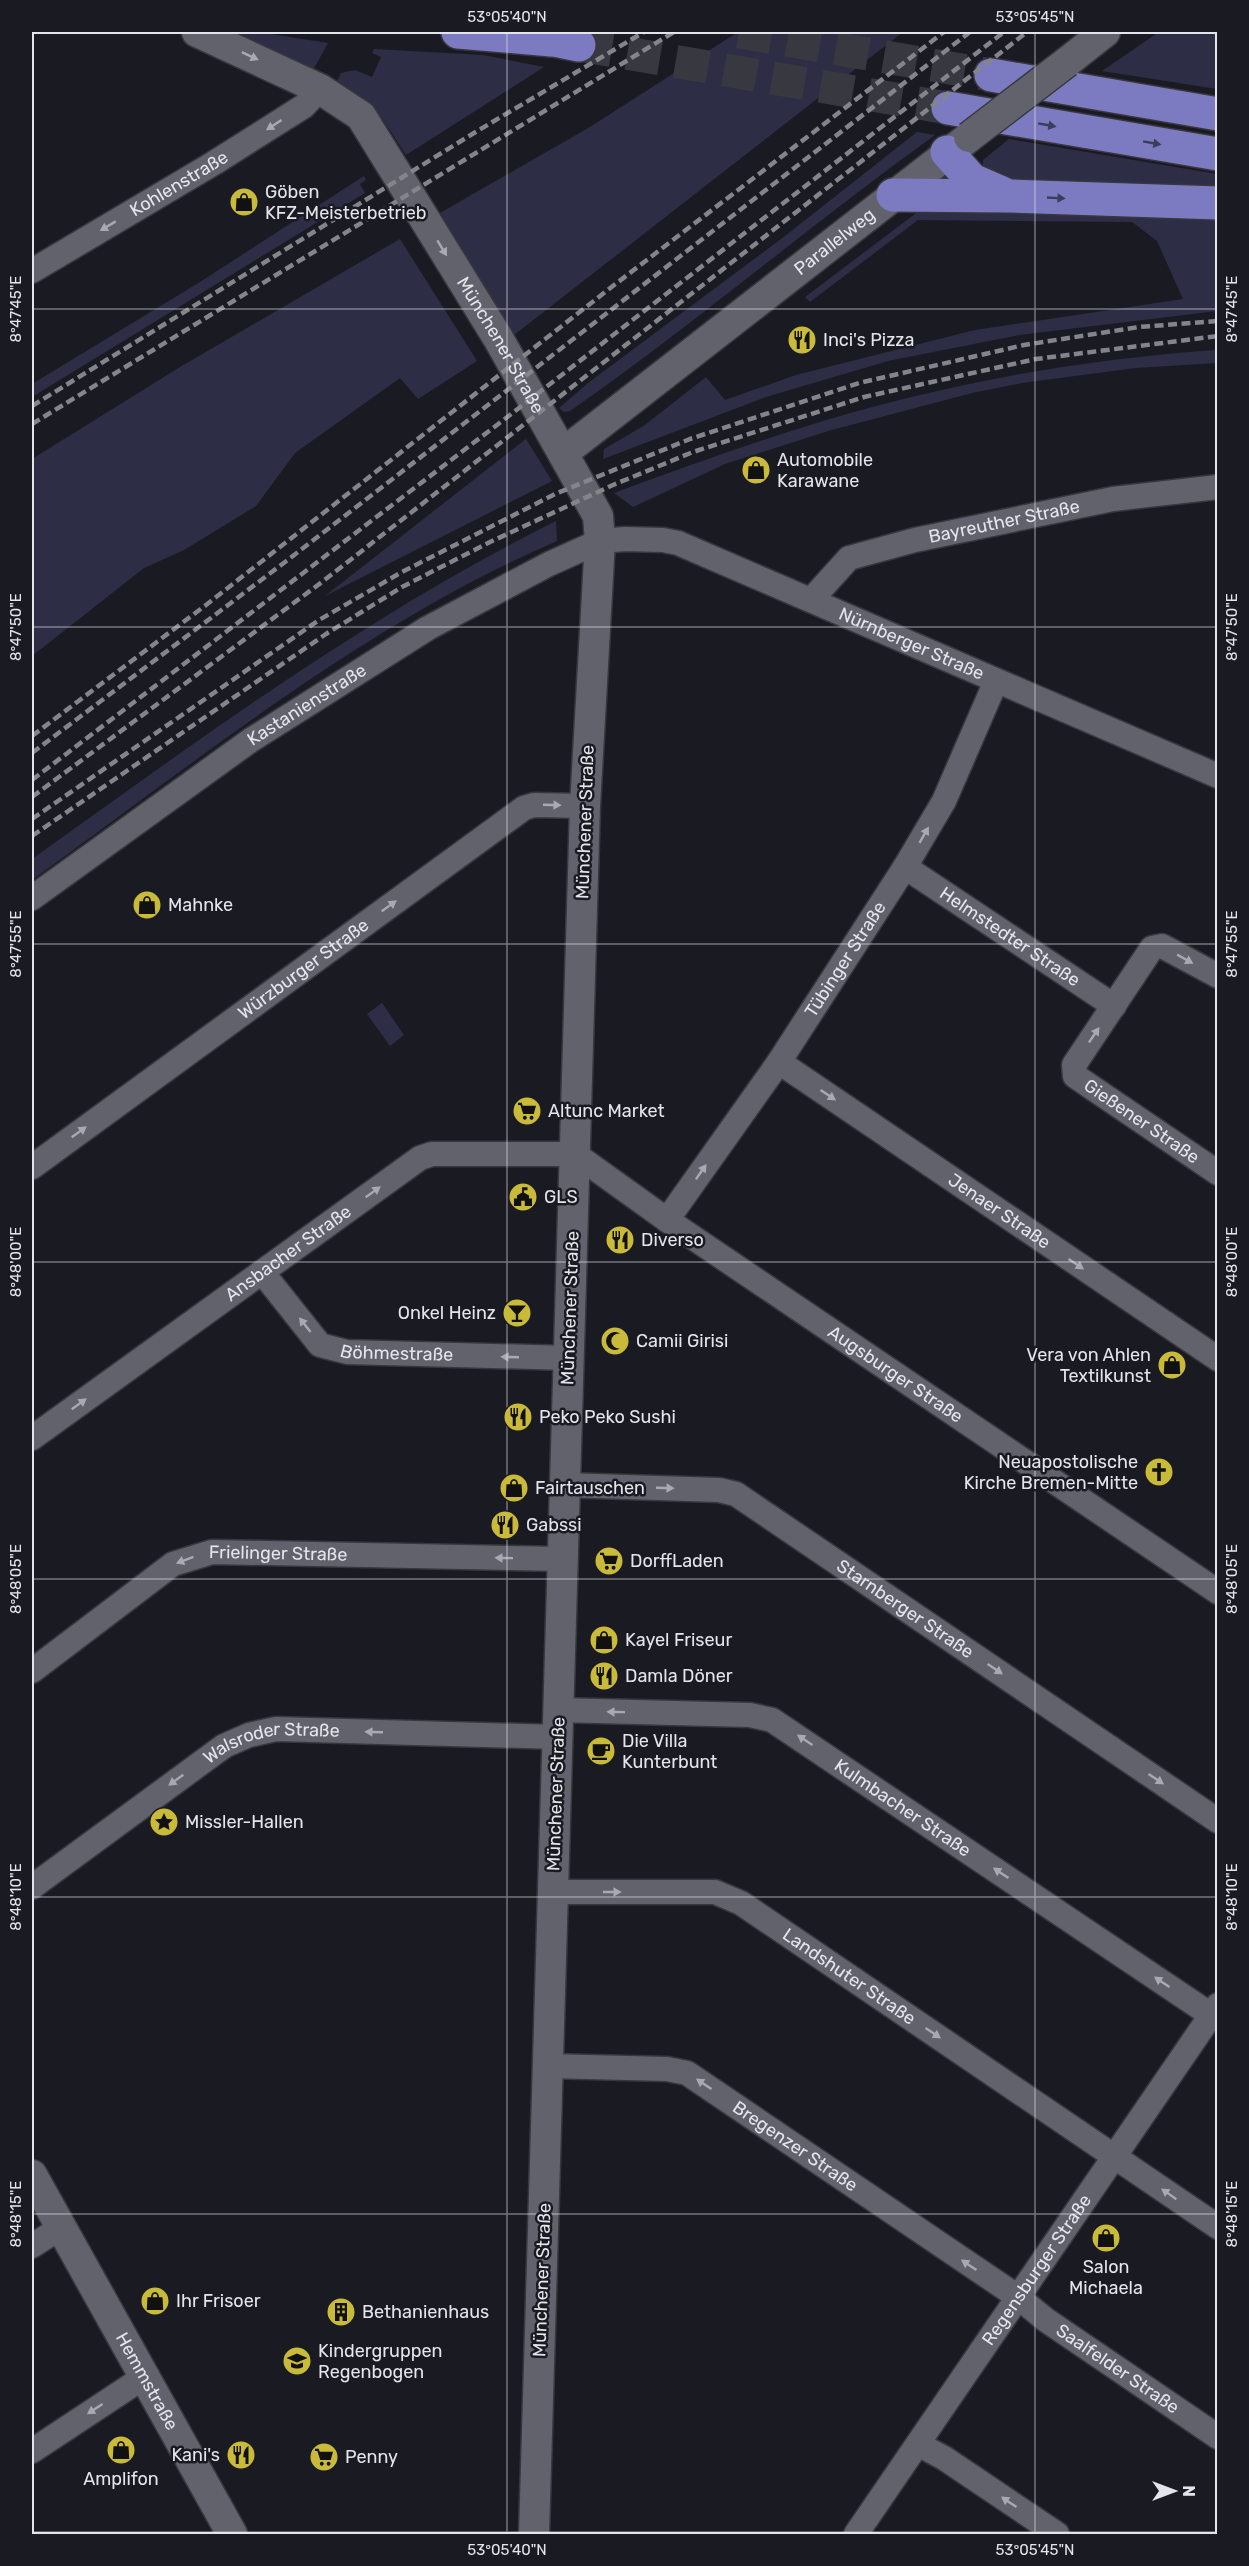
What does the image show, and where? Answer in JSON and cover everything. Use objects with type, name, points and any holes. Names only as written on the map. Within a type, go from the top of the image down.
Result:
[{"type":"highway","points":[[459,32],[565,42],[514,32]]},
{"type":"highway","points":[[991,75],[1218,114]]},
{"type":"highway","points":[[948,108],[1218,154]]},
{"type":"highway","points":[[958,145],[972,180],[1009,196]]},
{"type":"highway","points":[[893,195],[1218,202]]},
{"type":"street","name":"Münchener Straße","points":[[197,32],[320,89],[361,116],[498,338],[598,516],[600,541],[585,806],[534,2535]]},
{"type":"street","name":"Parallelweg","points":[[563,453],[1105,32]]},
{"type":"street","name":"Kohlenstraße","points":[[32,272],[304,106],[320,89]]},
{"type":"street","name":"Bayreuther Straße","points":[[811,600],[849,558],[915,540],[1113,499],[1218,487]]},
{"type":"street","name":"Nürnberger Straße","points":[[600,541],[625,539],[663,540],[678,543],[1218,776]]},
{"type":"street","name":"Kastanienstraße","points":[[32,898],[251,740],[428,628],[549,564],[600,541]]},
{"type":"street","name":"Tübinger Straße","points":[[667,1220],[779,1062],[905,867],[944,801],[996,681]]},
{"type":"street","name":"Würzburger Straße","points":[[32,1167],[524,808],[534,805],[585,806]]},
{"type":"street","name":"Helmstedter Straße","points":[[905,867],[1114,1005]]},
{"type":"street","points":[[1114,1005],[1152,948],[1162,946],[1218,976]]},
{"type":"street","name":"Gießener Straße","points":[[1114,1005],[1074,1065],[1075,1076],[1218,1173]]},
{"type":"street","name":"Jenaer Straße","points":[[779,1062],[1218,1359]]},
{"type":"street","name":"Ansbacher Straße","points":[[35,1428],[262,1272],[420,1158],[432,1154],[575,1154]]},
{"type":"street","name":"Augsburger Straße","points":[[575,1154],[667,1220],[1218,1592]]},
{"type":"street","name":"Böhmestraße","points":[[262,1272],[320,1345],[347,1352],[569,1358]]},
{"type":"street","name":"Starnberger Straße","points":[[565,1485],[719,1490],[736,1494],[1218,1821]]},
{"type":"street","name":"Frielinger Straße","points":[[32,1671],[173,1564],[212,1552],[563,1559]]},
{"type":"street","name":"Kulmbacher Straße","points":[[558,1723],[750,1715],[772,1720],[1214,2010]]},
{"type":"street","name":"Walsroder Straße","points":[[32,1887],[224,1746],[249,1735],[276,1729],[433,1734],[558,1723]]},
{"type":"street","name":"Landshuter Straße","points":[[553,1892],[715,1892],[741,1903],[1218,2227]]},
{"type":"street","name":"Regensburger Straße","points":[[856,2535],[1214,2010]]},
{"type":"street","name":"Bregenzer Straße","points":[[548,2066],[667,2069],[687,2073],[1018,2297]]},
{"type":"street","name":"Hemmstraße","points":[[32,2175],[232,2535]]},
{"type":"street","name":"Hemmstraße","points":[[32,2194],[60,2228]]},
{"type":"street","points":[[32,2246],[60,2228]]},
{"type":"street","name":"Saalfelder Straße","points":[[1018,2297],[1046,2320],[1218,2437]]},
{"type":"street","points":[[32,2451],[144,2377]]},
{"type":"street","points":[[918,2444],[944,2458],[1057,2535]]},
{"type":"shaded area","points":[[235,32],[258,32],[328,43],[313,70]]},
{"type":"shaded area","points":[[738,32],[903,32],[514,335],[440,213],[590,127]]},
{"type":"shaded area","points":[[1159,32],[1217,32],[1217,89],[1102,71]]},
{"type":"shaded area","points":[[374,49],[483,55],[544,67],[406,155],[377,113],[360,98],[336,83],[341,73],[355,70],[372,77],[381,57],[372,53]]},
{"type":"shaded area","points":[[917,132],[935,135],[616,378],[570,411],[564,412],[559,408],[588,383],[785,236]]},
{"type":"shaded area","points":[[1009,139],[1217,174],[1217,192],[1015,185],[983,167],[983,160]]},
{"type":"shaded area","points":[[364,176],[366,180],[360,184],[365,193],[32,397],[32,384],[200,282]]},
{"type":"shaded area","points":[[923,208],[1217,216],[1217,311],[1019,335],[888,361],[766,397],[603,459],[604,449],[645,425],[706,377],[725,400],[796,375],[975,330],[1183,299],[1157,241],[1132,222],[918,220],[810,302],[805,297]]},
{"type":"shaded area","points":[[400,239],[477,361],[418,399],[400,378],[295,453],[256,506],[184,550],[144,568],[32,656],[32,459],[180,367]]},
{"type":"shaded area","points":[[1217,350],[1217,363],[1135,368],[1022,383],[972,393],[828,431],[725,464],[633,507],[614,493],[794,430],[869,408],[967,384],[1067,366]]},
{"type":"shaded area","points":[[526,439],[552,481],[325,596]]},
{"type":"shaded area","points":[[556,521],[557,541],[486,574],[351,653],[221,741],[32,880],[32,859],[223,723],[419,596]]},
{"type":"shaded area","points":[[382,1003],[404,1035],[390,1046],[367,1014]]},
{"type":"tunnel","points":[[739,32],[991,75]]},
{"type":"tunnel","points":[[579,45],[948,108]]},
{"type":"railway","points":[[32,406],[474,133],[644,32]]},
{"type":"railway","points":[[32,424],[674,32]]},
{"type":"railway","points":[[32,736],[206,605],[609,289],[944,32]]},
{"type":"railway","points":[[32,753],[289,559],[970,32]]},
{"type":"railway","points":[[32,780],[510,415],[1004,32]]},
{"type":"railway","points":[[32,797],[322,582],[1027,32]]},
{"type":"railway","points":[[32,819],[319,620],[402,572],[555,494],[690,439],[859,383],[1024,345],[1139,327],[1218,321]]},
{"type":"railway","points":[[32,836],[326,634],[402,587],[490,542],[613,485],[693,452],[864,397],[1036,359],[1218,336]]},
{"type":"place","name":"Göben KFZ-Meisterbetrieb","points":[[244,202]]},
{"type":"place","name":"Inci's Pizza","points":[[802,340]]},
{"type":"place","name":"Automobile Karawane","points":[[756,470]]},
{"type":"place","name":"Mahnke","points":[[147,905]]},
{"type":"place","name":"Altunc Market","points":[[527,1111]]},
{"type":"place","name":"GLS","points":[[523,1197]]},
{"type":"place","name":"Diverso","points":[[620,1240]]},
{"type":"place","name":"Onkel Heinz","points":[[517,1313]]},
{"type":"place","name":"Camii Girisi","points":[[615,1341]]},
{"type":"place","name":"Vera von Ahlen Textilkunst","points":[[1172,1365]]},
{"type":"place","name":"Peko Peko Sushi","points":[[518,1417]]},
{"type":"place","name":"Neuapostolische Kirche Bremen-Mitte","points":[[1159,1472]]},
{"type":"place","name":"Fairtauschen","points":[[514,1488]]},
{"type":"place","name":"Gabssi","points":[[505,1525]]},
{"type":"place","name":"DorffLaden","points":[[609,1561]]},
{"type":"place","name":"Kayel Friseur","points":[[604,1640]]},
{"type":"place","name":"Damla Döner","points":[[604,1676]]},
{"type":"place","name":"Die Villa Kunterbunt","points":[[601,1751]]},
{"type":"place","name":"Missler-Hallen","points":[[164,1822]]},
{"type":"place","name":"Salon Michaela","points":[[1106,2238]]},
{"type":"place","name":"Ihr Frisoer","points":[[155,2301]]},
{"type":"place","name":"Bethanienhaus","points":[[341,2312]]},
{"type":"place","name":"Kindergruppen Regenbogen","points":[[297,2361]]},
{"type":"place","name":"Amplifon","points":[[121,2450]]},
{"type":"place","name":"Kani's","points":[[241,2455]]},
{"type":"place","name":"Penny","points":[[324,2457]]}]
